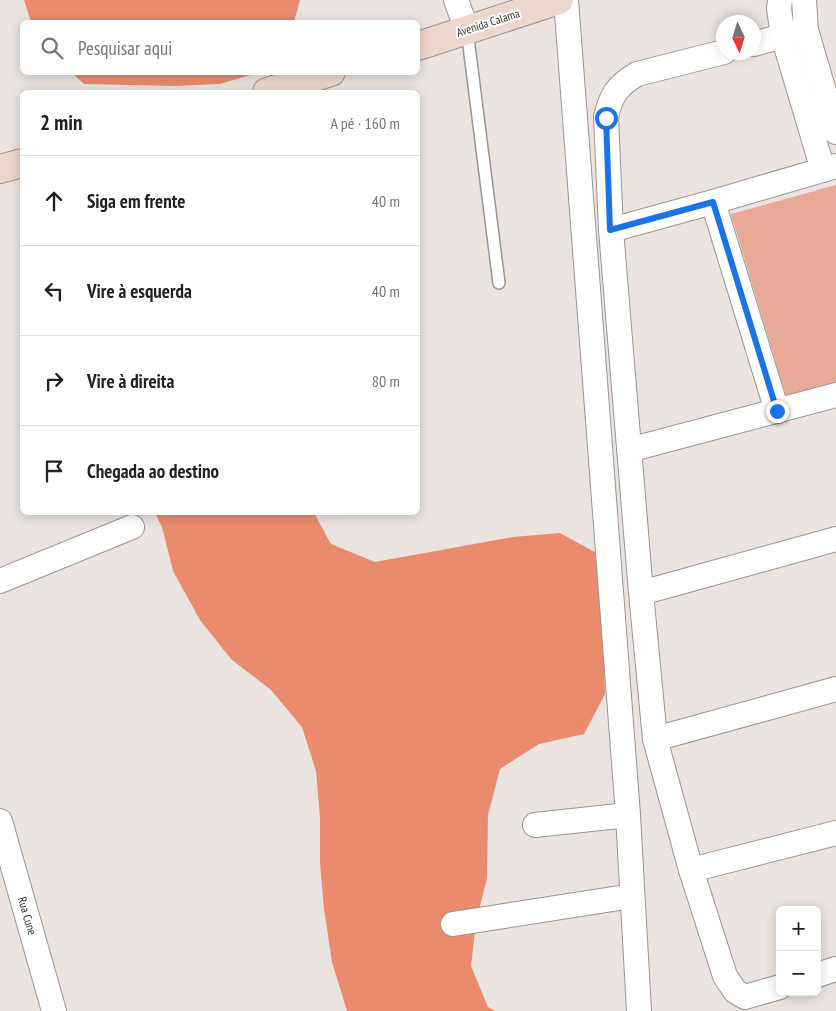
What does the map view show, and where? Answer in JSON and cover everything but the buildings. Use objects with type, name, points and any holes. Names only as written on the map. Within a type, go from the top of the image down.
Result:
[{"type":"street","points":[[456,0],[467,30]]},
{"type":"street","name":"Avenida Calama","points":[[420,45],[559,0]]},
{"type":"street","points":[[566,0],[628,815],[639,1011]]},
{"type":"street","points":[[610,230],[829,168],[783,36],[779,9],[780,0]]},
{"type":"street","points":[[804,0],[806,30],[836,132]]},
{"type":"street","points":[[761,42],[806,30]]},
{"type":"street","points":[[716,54],[637,74],[624,82],[615,92],[609,102],[606,118],[610,230],[655,738],[691,870],[725,976],[735,991],[745,997],[776,988]]},
{"type":"street","points":[[273,90],[321,75]]},
{"type":"street","points":[[0,169],[20,164]]},
{"type":"street","points":[[713,202],[777,411]]},
{"type":"street","points":[[629,450],[836,395]]},
{"type":"street","points":[[0,581],[132,527]]},
{"type":"street","points":[[641,593],[836,539]]},
{"type":"street","points":[[655,738],[836,689]]},
{"type":"street","points":[[535,825],[628,815]]},
{"type":"street","name":"Rua Cune","points":[[0,821],[54,1011]]},
{"type":"street","points":[[691,870],[836,833]]},
{"type":"street","points":[[453,924],[632,896]]},
{"type":"street","points":[[821,974],[836,969]]},
{"type":"lane","points":[[467,30],[499,284]]},
{"type":"shaded area","points":[[24,0],[300,0],[295,20],[30,20]]},
{"type":"shaded area","points":[[74,75],[250,75],[220,84],[175,86],[84,84]]},
{"type":"shaded area","points":[[836,185],[836,384],[786,396],[731,214]]},
{"type":"shaded area","points":[[156,515],[315,515],[331,544],[375,562],[513,537],[560,533],[600,555],[605,694],[584,734],[539,744],[500,769],[488,815],[487,878],[476,922],[471,966],[488,1007],[495,1011],[347,1011],[332,962],[324,909],[320,863],[320,817],[316,771],[302,727],[271,690],[231,659],[200,620],[173,571],[162,527]]},
{"type":"route","points":[[606,118],[610,230],[713,202],[777,411]]}]
